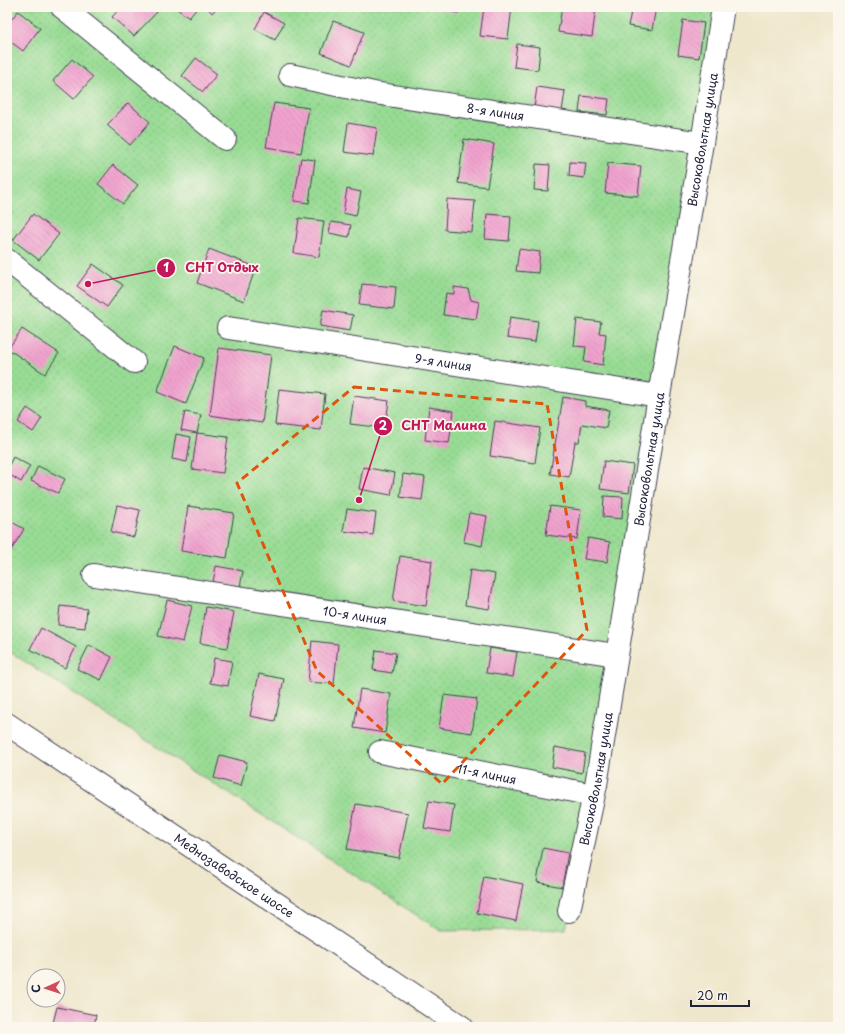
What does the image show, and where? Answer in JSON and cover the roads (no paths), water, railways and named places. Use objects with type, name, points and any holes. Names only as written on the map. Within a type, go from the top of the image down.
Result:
[{"type":"street","points":[[62,7],[225,139]]},
{"type":"street","name":"Высоковольтная улица","points":[[569,910],[596,785],[616,655],[702,143],[723,7]]},
{"type":"street","name":"8-я линия","points":[[290,75],[374,93],[702,143]]},
{"type":"street","points":[[7,260],[134,362]]},
{"type":"street","name":"9-я линия","points":[[228,328],[659,396]]},
{"type":"street","name":"10-я линия","points":[[94,575],[616,655]]},
{"type":"street","name":"Меднозаводское шоссе","points":[[7,724],[462,1027]]},
{"type":"street","name":"11-я линия","points":[[380,752],[593,795]]},
{"type":"place","name":"СНТ Отдых","points":[[88,284]]},
{"type":"place","name":"СНТ Малина","points":[[359,500]]}]
